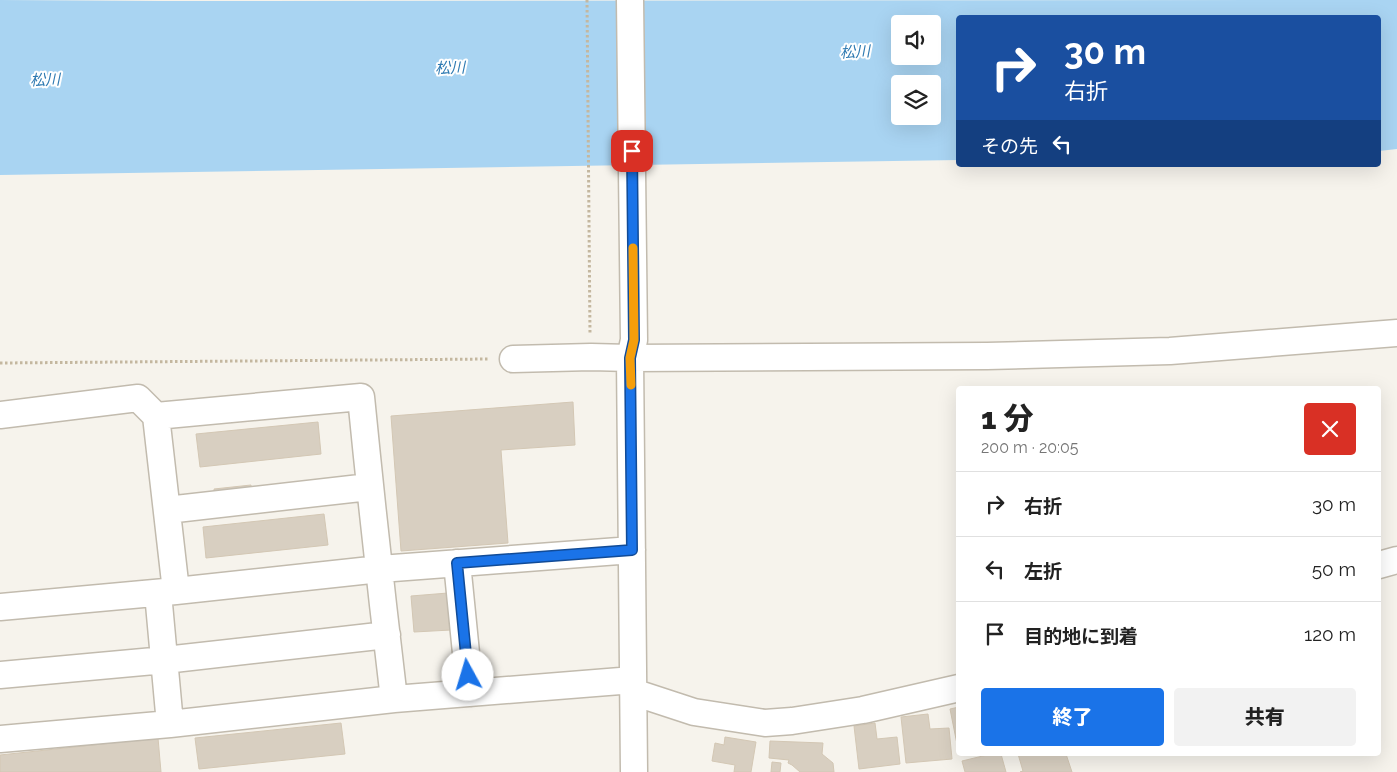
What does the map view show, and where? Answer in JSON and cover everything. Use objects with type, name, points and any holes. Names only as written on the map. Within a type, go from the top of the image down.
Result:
[{"type":"street","points":[[630,0],[634,772]]},
{"type":"street","points":[[513,359],[591,356],[632,349],[987,356],[1170,351],[1397,333]]},
{"type":"street","points":[[156,416],[360,397],[394,699]]},
{"type":"street","points":[[0,415],[138,398],[156,416],[167,510],[165,660],[170,724]]},
{"type":"street","points":[[167,510],[370,487]]},
{"type":"street","points":[[0,608],[380,569],[632,550]]},
{"type":"street","points":[[1381,564],[1397,560]]},
{"type":"street","points":[[457,563],[470,693]]},
{"type":"street","points":[[0,675],[165,660],[387,635]]},
{"type":"street","points":[[0,739],[170,724],[394,699],[470,693],[633,686],[694,712],[765,723],[792,721],[863,710],[956,689]]},
{"type":"path","points":[[586,0],[591,343]]},
{"type":"path","points":[[0,363],[513,359]]},
{"type":"water","name":"松川","points":[[0,0],[1397,0],[1397,149],[1381,151],[1381,15],[956,15],[956,160],[0,175]]},
{"type":"building","points":[[573,402],[575,445],[501,450],[508,543],[401,551],[391,416]]},
{"type":"building","points":[[318,422],[321,454],[200,467],[196,434]]},
{"type":"building","points":[[251,485],[252,496],[215,499],[214,489]]},
{"type":"building","points":[[324,514],[328,545],[206,558],[203,527]]},
{"type":"building","points":[[448,593],[451,630],[414,632],[411,596]]},
{"type":"building","points":[[956,708],[956,739],[950,709]]},
{"type":"building","points":[[928,714],[930,729],[949,728],[952,759],[906,763],[901,717]]},
{"type":"building","points":[[341,723],[345,754],[199,769],[195,738]]},
{"type":"building","points":[[875,723],[877,739],[897,737],[900,764],[859,769],[854,726]]},
{"type":"building","points":[[725,737],[756,742],[751,772],[734,772],[735,765],[712,761],[715,743],[724,745]]},
{"type":"building","points":[[158,738],[161,772],[0,772],[0,755]]},
{"type":"building","points":[[770,741],[823,743],[822,754],[833,763],[834,772],[800,772],[788,763],[789,760],[769,758]]},
{"type":"building","points":[[983,756],[1002,756],[1006,772],[965,772],[962,761]]},
{"type":"building","points":[[1019,756],[1067,756],[1072,772],[1020,772],[1023,771]]},
{"type":"building","points":[[772,762],[781,763],[780,772],[771,772]]},
{"type":"slow traffic","points":[[631,385],[630,358],[634,340],[633,248]]},
{"type":"route","points":[[468,675],[457,563],[632,550],[630,358],[634,340],[632,151]]}]
